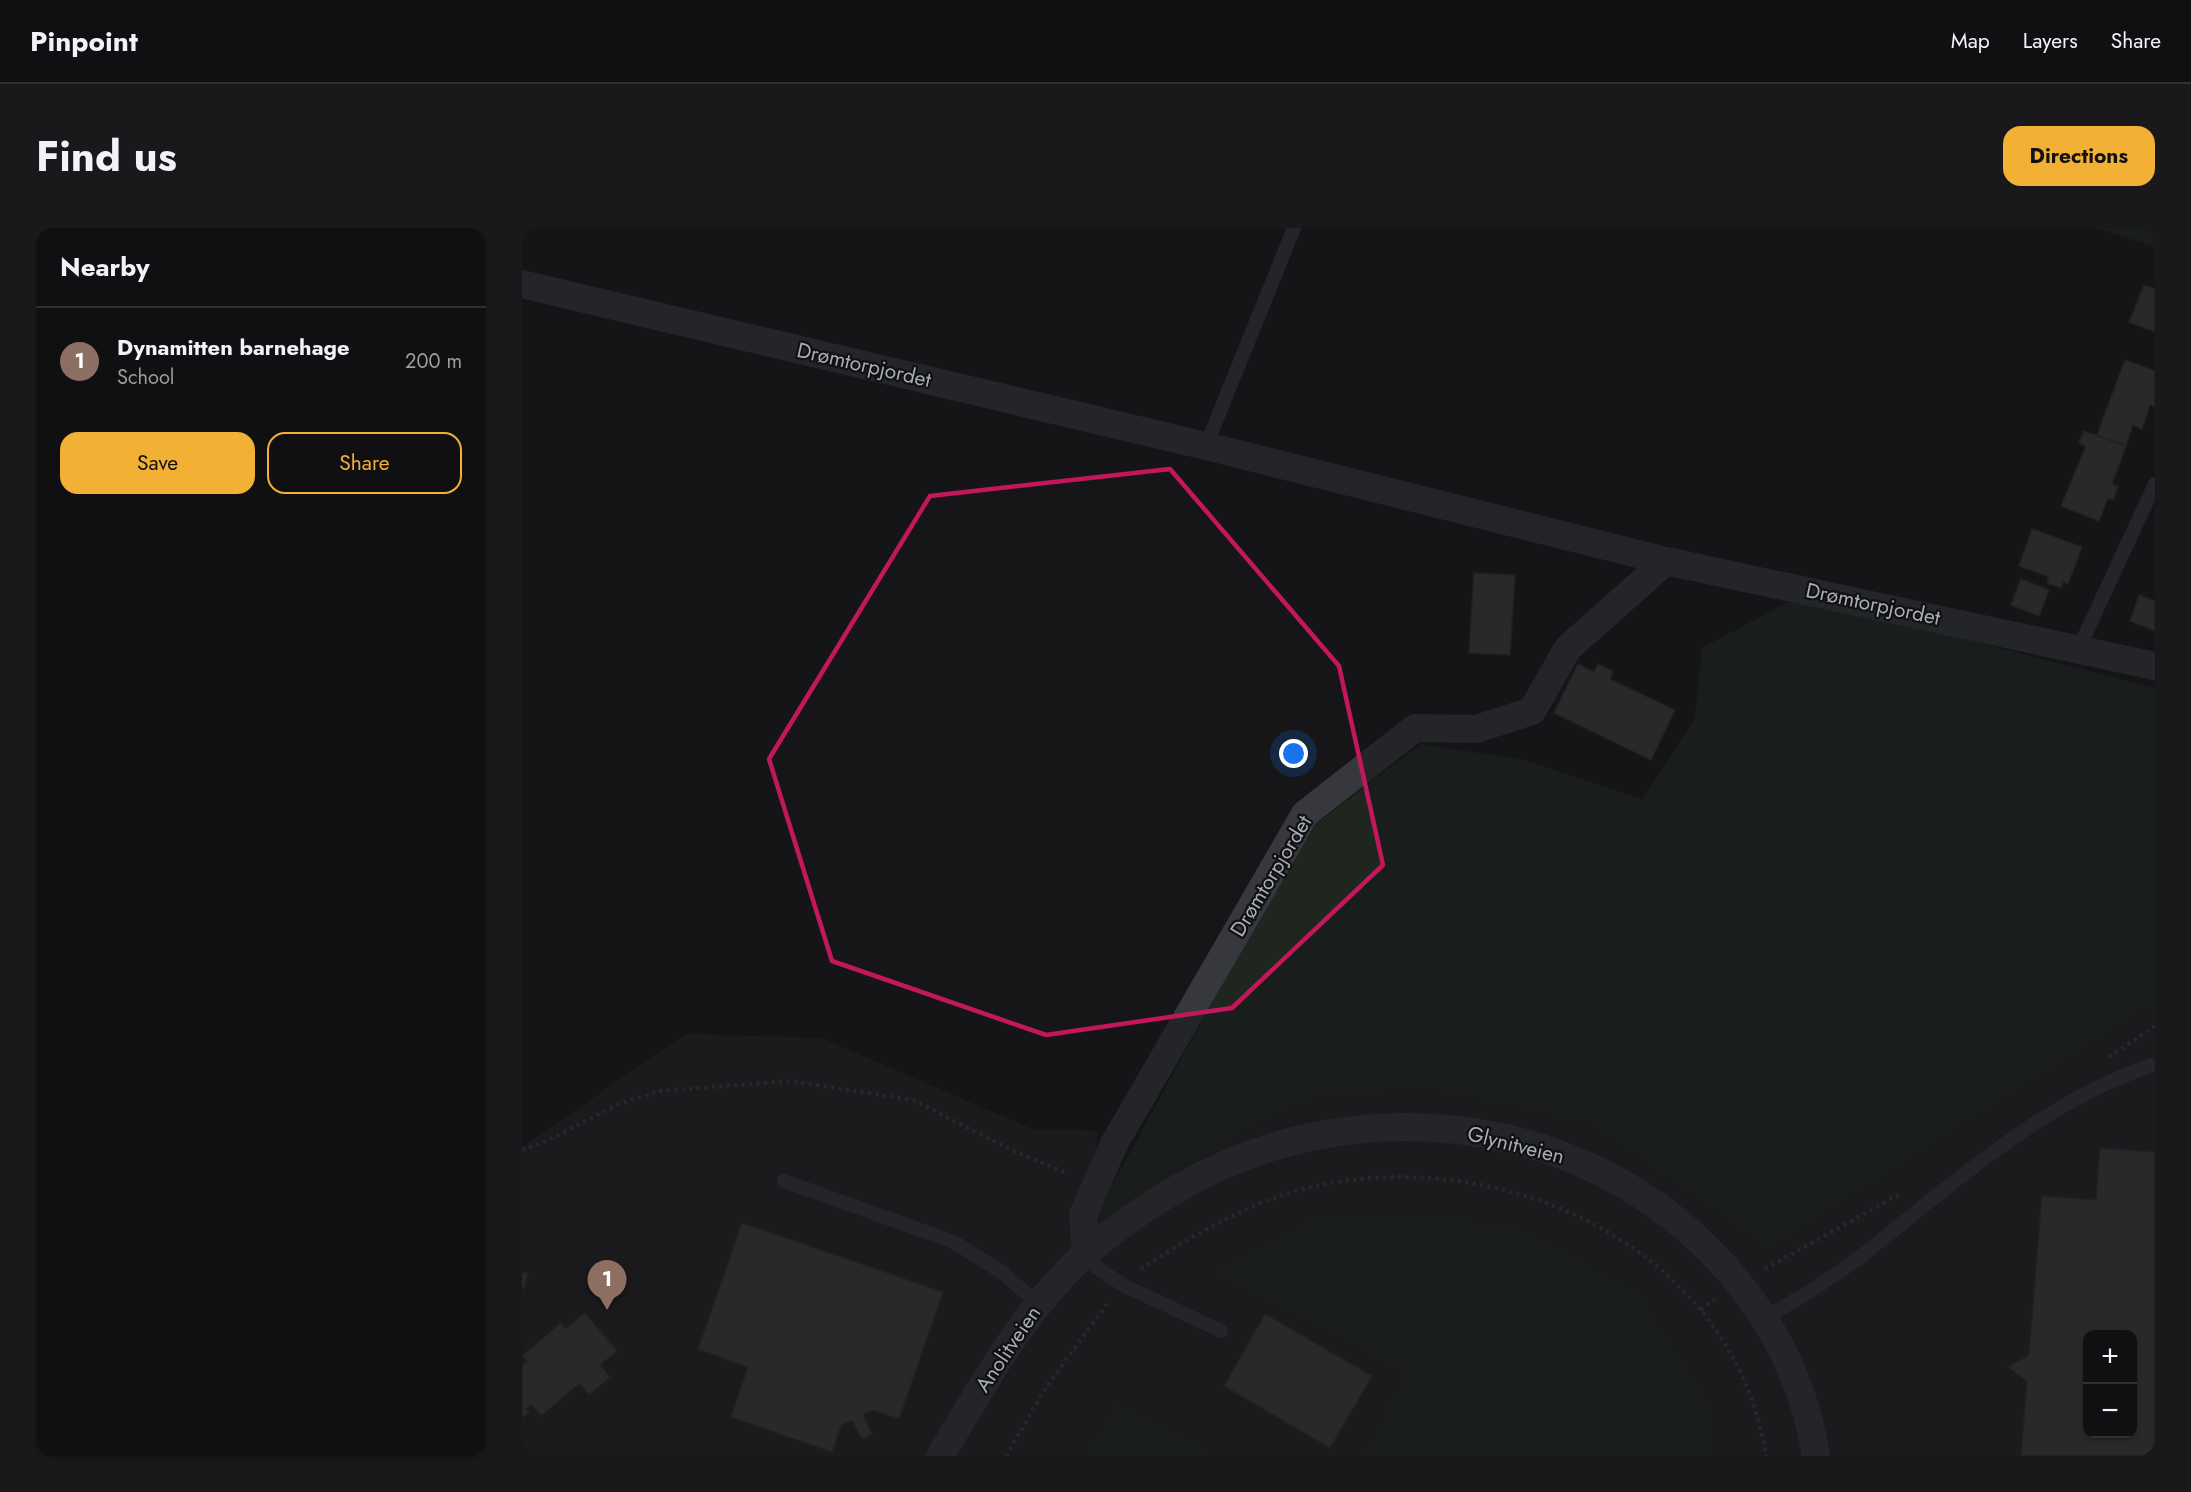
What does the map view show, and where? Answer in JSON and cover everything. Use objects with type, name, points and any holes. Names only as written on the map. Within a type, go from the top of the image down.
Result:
[{"type":"street","name":"Drømtorpjordet","points":[[522,284],[1206,446],[1666,561],[2155,666]]},
{"type":"street","name":"Drømtorpjordet","points":[[1089,1251],[1085,1241],[1083,1215],[1114,1144],[1305,814],[1415,728],[1476,729],[1532,711],[1568,648],[1666,561]]},
{"type":"street","name":"Glynitveien","points":[[1089,1251],[1175,1190],[1217,1168],[1268,1148],[1352,1130],[1406,1127],[1474,1132],[1535,1146],[1563,1154],[1609,1175],[1659,1207],[1697,1238],[1739,1283],[1765,1318],[1781,1345],[1798,1383],[1816,1456]]},
{"type":"street","name":"Anolitveien","points":[[939,1456],[1007,1347],[1038,1304],[1089,1251]]},
{"type":"lane","points":[[1206,446],[1294,228]]},
{"type":"lane","points":[[2079,648],[2155,484]]},
{"type":"lane","points":[[1765,1318],[1842,1270],[1960,1176],[2038,1122],[2108,1082],[2155,1064]]},
{"type":"lane","points":[[784,1181],[954,1242],[1004,1273],[1038,1304]]},
{"type":"lane","points":[[1089,1251],[1096,1267],[1123,1285],[1221,1331]]},
{"type":"path","points":[[522,1150],[540,1144],[619,1104],[659,1091],[790,1082],[913,1100],[1009,1149],[1096,1185]]},
{"type":"path","points":[[1005,1456],[1047,1386],[1123,1285],[1135,1273],[1188,1238],[1251,1206],[1304,1189],[1351,1180],[1407,1177],[1465,1181],[1519,1193],[1564,1209],[1606,1231],[1653,1263],[1690,1298],[1716,1330],[1740,1373],[1757,1417],[1766,1456]]},
{"type":"highlighted area","points":[[1170,469],[1339,666],[1383,865],[1232,1008],[1046,1035],[832,961],[769,759],[930,496]]},
{"type":"shaded area","points":[[2097,228],[2155,228],[2155,247]]},
{"type":"shaded area","points":[[1790,601],[1909,625],[2155,688],[2155,1000],[1767,1248],[1736,1223],[1588,1121],[1420,1086],[1309,1097],[1204,1151],[1093,1220],[1256,923],[1316,824],[1421,744],[1524,760],[1642,799],[1695,718],[1702,648]]},
{"type":"shaded area","points":[[2155,1000],[2155,1456],[522,1456],[522,1147],[686,1034],[821,1038],[1032,1129],[1097,1131],[1093,1220],[1204,1151],[1309,1097],[1420,1086],[1588,1121],[1736,1223],[1767,1248]]},
{"type":"shaded area","points":[[1317,1218],[1503,1224],[1635,1292],[1705,1401],[1708,1456],[1366,1456],[1409,1372],[1219,1272]]},
{"type":"shaded area","points":[[1118,1405],[1209,1456],[1088,1456]]},
{"type":"building","points":[[2144,285],[2155,289],[2155,332],[2129,322]]},
{"type":"building","points":[[2125,360],[2155,371],[2155,407],[2150,405],[2142,429],[2133,425],[2126,446],[2097,435]]},
{"type":"building","points":[[2084,431],[2126,446],[2112,484],[2118,487],[2113,500],[2108,498],[2099,521],[2061,506],[2086,446],[2079,443]]},
{"type":"building","points":[[2032,529],[2082,547],[2068,584],[2063,582],[2061,588],[2047,583],[2049,577],[2019,566]]},
{"type":"building","points":[[1474,573],[1515,575],[1510,655],[1469,653]]},
{"type":"building","points":[[2021,579],[2049,590],[2039,616],[2011,605]]},
{"type":"building","points":[[2139,595],[2155,601],[2155,631],[2130,621]]},
{"type":"building","points":[[1578,664],[1594,672],[1598,664],[1613,671],[1610,679],[1675,710],[1651,760],[1554,713]]},
{"type":"building","points":[[2100,1148],[2155,1152],[2155,1456],[2021,1456],[2027,1382],[2008,1367],[2029,1355],[2042,1196],[2096,1200]]},
{"type":"building","points":[[742,1223],[943,1292],[899,1419],[873,1410],[863,1415],[872,1434],[862,1439],[852,1420],[841,1426],[832,1452],[731,1417],[748,1367],[698,1349]]},
{"type":"building","points":[[522,1272],[528,1273],[524,1289],[522,1289]]},
{"type":"building","points":[[585,1313],[617,1351],[600,1365],[610,1377],[589,1395],[580,1383],[541,1416],[531,1404],[526,1409],[529,1412],[522,1418],[522,1366],[527,1361],[522,1356],[561,1323],[565,1329]]},
{"type":"building","points":[[1265,1314],[1372,1376],[1330,1448],[1224,1386]]},
{"type":"place","name":"Dynamitten barnehage","points":[[607,1310]]}]
